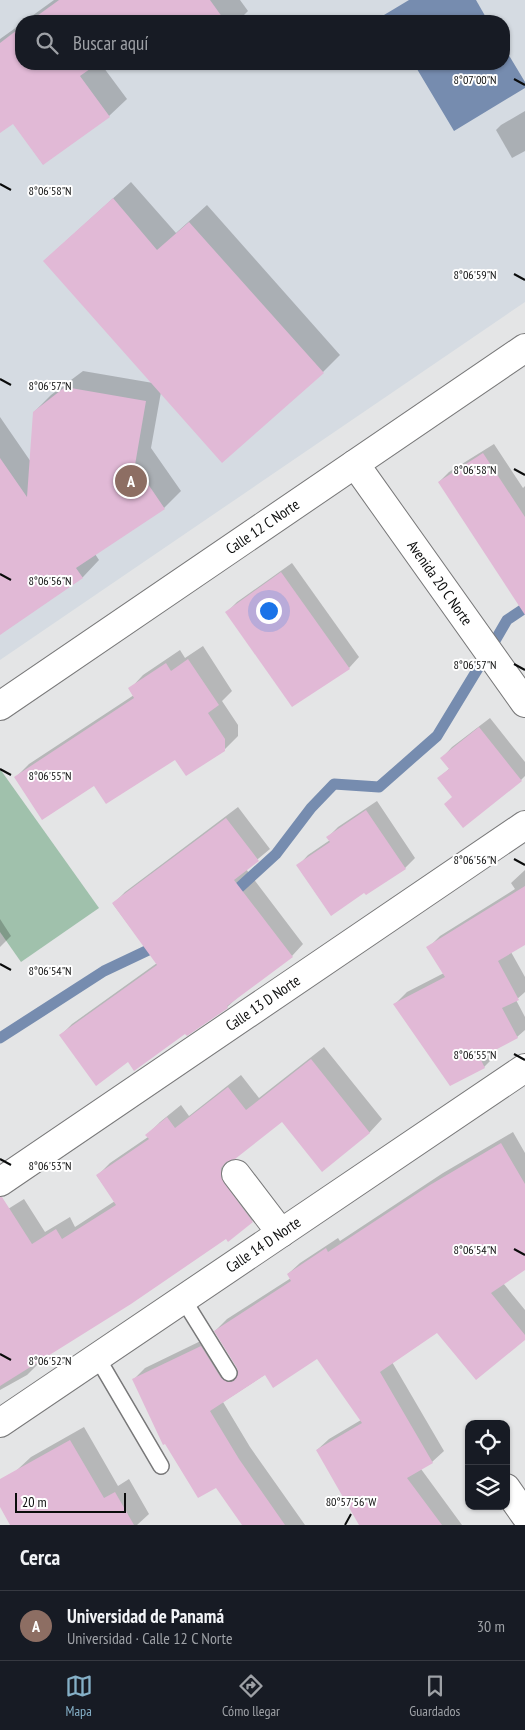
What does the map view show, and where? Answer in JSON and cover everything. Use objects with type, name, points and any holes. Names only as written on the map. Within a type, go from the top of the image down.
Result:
[{"type":"street","name":"Calle 12 C Norte","points":[[0,706],[525,348]]},
{"type":"street","name":"Avenida 20 C Norte","points":[[355,464],[525,703]]},
{"type":"street","name":"Calle 13 D Norte","points":[[0,1182],[525,825]]},
{"type":"street","name":"Calle 14 D Norte","points":[[0,1423],[525,1068]]},
{"type":"street","points":[[236,1174],[281,1233]]},
{"type":"street","points":[[510,1494],[525,1515]]},
{"type":"lane","points":[[183,1299],[229,1373]]},
{"type":"lane","points":[[97,1357],[161,1466]]},
{"type":"shaded area","points":[[0,0],[525,0],[525,302],[0,660]]},
{"type":"green space","points":[[0,769],[99,908],[21,962],[0,932]]},
{"type":"water","points":[[409,0],[476,0],[485,15],[384,15]]},
{"type":"water","points":[[510,57],[525,82],[525,88],[454,131],[418,70],[510,70]]},
{"type":"building","points":[[59,0],[210,0],[221,15],[38,15]]},
{"type":"building","points":[[15,32],[15,70],[88,70],[80,76],[110,117],[43,165],[13,124],[0,133],[0,43]]},
{"type":"building","points":[[113,198],[157,250],[189,222],[324,373],[222,463],[43,261]]},
{"type":"building","points":[[65,387],[146,401],[135,465],[165,509],[76,568],[83,578],[0,635],[0,458],[27,497],[33,412]]},
{"type":"building","points":[[483,453],[525,517],[525,615],[438,482]]},
{"type":"building","points":[[281,572],[350,669],[292,707],[225,612]]},
{"type":"building","points":[[188,659],[219,705],[208,713],[225,739],[225,751],[186,776],[175,760],[106,804],[94,786],[42,820],[14,777],[134,698],[128,688],[166,663],[171,671]]},
{"type":"building","points":[[479,727],[522,781],[463,828],[444,804],[452,797],[437,778],[449,769],[440,758]]},
{"type":"building","points":[[366,810],[406,869],[366,895],[364,893],[331,916],[296,865],[330,842],[326,837]]},
{"type":"building","points":[[226,818],[259,861],[234,880],[293,957],[227,1006],[228,1008],[187,1036],[185,1034],[134,1071],[128,1062],[96,1086],[59,1035],[157,965],[112,903]]},
{"type":"building","points":[[525,886],[525,945],[498,961],[519,1000],[502,1008],[518,1038],[480,1058],[485,1068],[450,1086],[393,1004],[445,977],[426,947]]},
{"type":"building","points":[[311,1059],[370,1133],[322,1172],[282,1122],[235,1159],[226,1162],[221,1168],[221,1176],[224,1183],[253,1222],[228,1242],[226,1239],[131,1304],[0,1386],[0,1197],[2,1197],[32,1244],[56,1229],[62,1239],[116,1205],[96,1175],[149,1139],[145,1135],[167,1117],[175,1128],[228,1087],[246,1110]]},
{"type":"building","points":[[501,1143],[525,1184],[525,1270],[491,1293],[525,1335],[525,1340],[476,1380],[437,1333],[380,1372],[433,1463],[407,1478],[442,1525],[359,1525],[316,1450],[362,1423],[317,1359],[273,1388],[265,1375],[210,1411],[239,1459],[285,1525],[242,1525],[216,1488],[198,1498],[165,1444],[163,1445],[132,1379],[201,1346],[221,1378],[229,1382],[234,1381],[238,1373],[237,1368],[214,1331],[291,1281],[287,1274],[326,1248],[328,1252],[430,1185]]},
{"type":"building","points":[[70,1440],[104,1498],[115,1492],[134,1525],[10,1525],[0,1507],[0,1479]]},
{"type":"waterway","points":[[489,651],[507,620],[525,608]]},
{"type":"waterway","points":[[229,897],[276,854],[311,808],[334,784],[379,787],[437,736],[488,652]]},
{"type":"waterway","points":[[0,1038],[104,971],[161,944]]},
{"type":"place","name":"Universidad de Panamá","points":[[131,481]]}]
